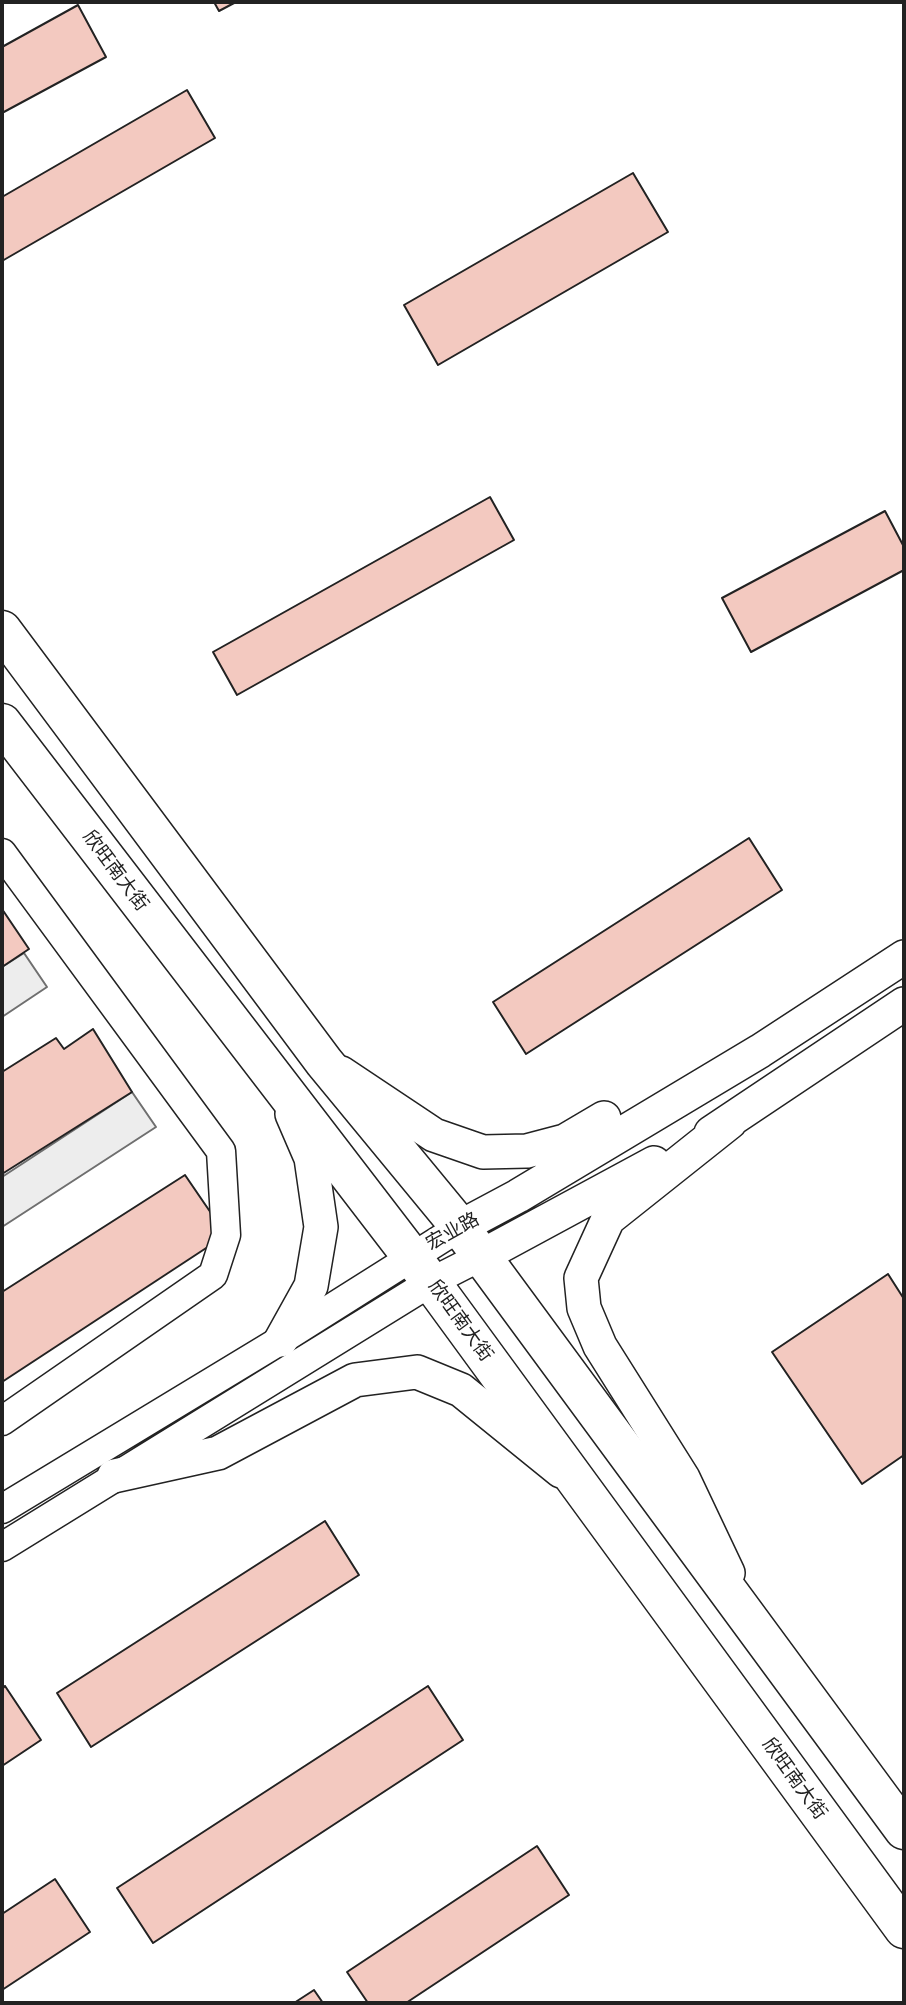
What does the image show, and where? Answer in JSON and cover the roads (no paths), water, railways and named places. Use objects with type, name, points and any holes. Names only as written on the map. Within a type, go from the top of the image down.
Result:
[{"type":"main road","points":[[2,630],[324,1062],[470,1242],[904,1830]]},
{"type":"main road","name":"欣旺南大街","points":[[2,723],[421,1269],[904,1929]]},
{"type":"street","points":[[2,853],[221,1152],[226,1235],[213,1275],[2,1421]]},
{"type":"street","name":"宏业路","points":[[470,1242],[518,1196],[760,1051],[904,957]]},
{"type":"street","name":"宏业路","points":[[2,1509],[281,1340],[470,1242],[730,1122],[904,1004]]},
{"type":"street","points":[[324,1062],[434,1135],[483,1152],[516,1151],[565,1141],[677,1075],[760,1051]]},
{"type":"street","points":[[281,1340],[311,1286],[321,1227],[311,1158],[282,1089]]},
{"type":"street","points":[[730,1122],[608,1219],[581,1278],[583,1308],[600,1346],[683,1478],[753,1626]]},
{"type":"street","name":"宏业路","points":[[2,1547],[107,1480],[421,1269]]},
{"type":"street","points":[[86,1457],[107,1480],[218,1453],[355,1380],[417,1372],[461,1390],[580,1486]]}]
